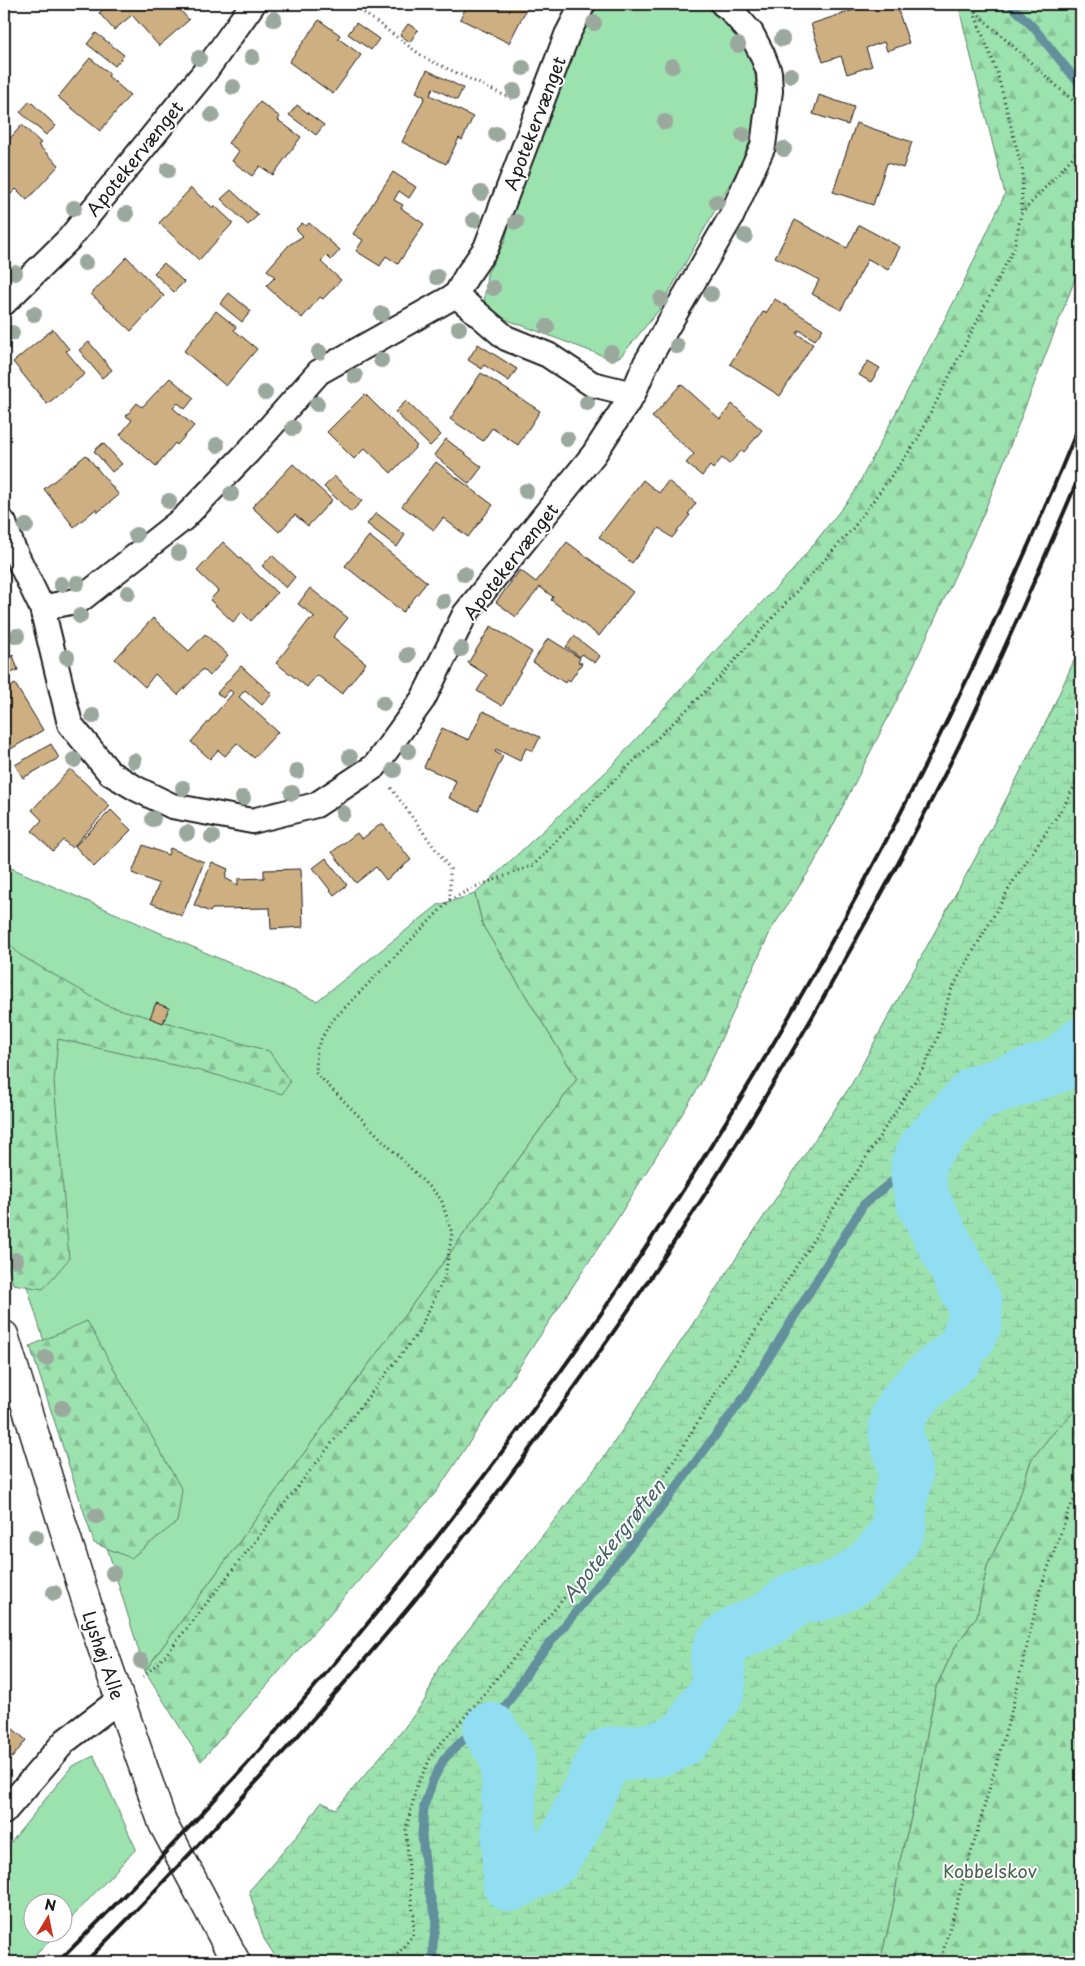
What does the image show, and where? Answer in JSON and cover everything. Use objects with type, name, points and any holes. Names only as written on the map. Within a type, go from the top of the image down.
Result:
[{"type":"street","name":"Apotekervænget","points":[[4,303],[69,239],[204,72],[253,4]]},
{"type":"street","name":"Apotekervænget","points":[[456,295],[486,248],[567,35],[582,4]]},
{"type":"street","name":"Apotekervænget","points":[[4,523],[12,546],[42,608],[70,724],[110,773],[136,789],[172,806],[252,821],[316,805],[376,766],[424,699],[465,614],[594,454],[633,394],[646,363],[731,217],[762,146],[770,91],[769,72],[751,33],[729,8],[723,4]]},
{"type":"street","points":[[42,608],[80,600],[184,518],[248,452],[319,372],[456,295],[506,338],[548,355],[592,384],[633,394]]},
{"type":"street","name":"Lyshøj Alle","points":[[4,1335],[89,1610],[163,1824],[236,1962]]},
{"type":"street","points":[[4,1812],[65,1741],[119,1700]]},
{"type":"path","points":[[352,4],[424,58],[538,111]]},
{"type":"path","points":[[971,5],[984,20],[1081,108]]},
{"type":"path","points":[[119,1700],[166,1655],[418,1333],[445,1276],[452,1233],[442,1199],[316,1073],[317,1047],[330,1023],[450,900],[475,887],[534,865],[596,798],[718,679],[854,527],[916,442],[1014,248],[1021,214],[1022,173],[996,72],[971,5]]},
{"type":"path","points":[[1021,214],[1081,148]]},
{"type":"path","points":[[376,766],[450,869],[450,900]]},
{"type":"path","points":[[391,1962],[414,1935],[406,1829],[417,1785],[434,1751],[469,1712],[661,1482],[723,1381],[924,1067],[937,1040],[950,992],[1014,880],[1064,806],[1081,774]]},
{"type":"path","points":[[940,1962],[1012,1709],[1040,1590],[1070,1510],[1081,1487]]},
{"type":"green space","points":[[595,4],[702,4],[718,9],[753,59],[757,91],[750,148],[659,310],[622,355],[614,360],[505,319],[484,304],[487,274],[505,241],[523,162]]},
{"type":"green space","points":[[958,4],[1081,4],[1081,264],[983,515],[904,686],[813,865],[771,930],[700,1085],[616,1221],[437,1491],[201,1761],[145,1671],[577,1079],[483,926],[475,894],[609,769],[719,647],[793,570],[854,493],[960,290],[1005,194]]},
{"type":"green space","points":[[1081,645],[1081,1405],[1051,1435],[1031,1460],[1017,1504],[987,1566],[977,1616],[955,1647],[936,1687],[911,1817],[900,1860],[893,1907],[880,1962],[279,1962],[264,1939],[249,1891],[300,1832],[321,1802],[336,1809],[402,1731],[425,1700],[439,1667],[605,1456],[851,1085],[983,844],[1049,716]]},
{"type":"green space","points":[[4,865],[317,1001],[438,905],[475,894],[483,926],[577,1079],[145,1671],[4,1211]]},
{"type":"green space","points":[[4,938],[20,955],[108,1006],[269,1051],[290,1082],[282,1094],[209,1073],[58,1039],[54,1082],[69,1259],[43,1289],[13,1284],[4,1253]]},
{"type":"green space","points":[[87,1321],[182,1490],[177,1522],[131,1558],[94,1543],[30,1346]]},
{"type":"green space","name":"Kobbelskov","points":[[1081,1405],[1081,1962],[880,1962],[893,1907],[900,1860],[911,1817],[936,1687],[955,1647],[977,1616],[987,1566],[1017,1504],[1031,1460],[1051,1435]]},
{"type":"green space","points":[[94,1756],[136,1849],[72,1917],[72,1894],[22,1894],[22,1944],[46,1944],[29,1962],[4,1962],[4,1851],[72,1766]]},
{"type":"building","points":[[109,4],[175,4],[189,20],[159,46],[132,15],[114,30],[99,13]]},
{"type":"building","points":[[468,4],[529,4],[509,43],[460,19]]},
{"type":"building","points":[[872,4],[896,4],[909,43],[887,51],[884,42],[866,48],[872,66],[847,74],[841,56],[823,62],[811,24]]},
{"type":"building","points":[[319,20],[340,35],[338,38],[361,55],[333,94],[289,62]]},
{"type":"building","points":[[356,23],[379,39],[371,50],[348,34]]},
{"type":"building","points":[[408,24],[418,30],[410,42],[400,35]]},
{"type":"building","points":[[96,33],[124,55],[115,66],[87,44]]},
{"type":"building","points":[[90,58],[110,74],[108,76],[130,95],[100,131],[58,97]]},
{"type":"building","points":[[427,70],[463,88],[457,100],[433,88],[430,95],[473,117],[462,140],[459,138],[446,164],[402,142],[425,97],[416,92]]},
{"type":"building","points":[[819,95],[854,107],[848,125],[813,114]]},
{"type":"building","points":[[30,101],[56,126],[46,135],[20,112]]},
{"type":"building","points":[[260,102],[280,117],[278,120],[301,137],[273,175],[260,166],[252,176],[232,161],[239,151],[228,143]]},
{"type":"building","points":[[297,105],[324,125],[316,135],[289,115]]},
{"type":"building","points":[[856,123],[912,142],[903,168],[887,163],[873,205],[833,192]]},
{"type":"building","points":[[22,125],[41,143],[38,145],[59,165],[27,200],[16,189],[5,200],[4,145]]},
{"type":"building","points":[[393,172],[416,187],[409,198],[399,191],[394,200],[403,205],[401,208],[424,224],[398,264],[386,256],[380,266],[356,251],[363,240],[353,234]]},
{"type":"building","points":[[191,188],[213,208],[214,205],[233,223],[199,260],[159,223]]},
{"type":"building","points":[[231,190],[258,215],[248,225],[221,199]]},
{"type":"building","points":[[795,220],[847,248],[859,225],[900,247],[888,270],[868,259],[841,310],[812,294],[819,280],[775,257]]},
{"type":"building","points":[[302,223],[306,226],[309,223],[340,250],[331,260],[327,256],[321,262],[341,280],[323,299],[320,297],[302,318],[266,286],[275,277],[267,270],[289,245],[303,236],[296,229]]},
{"type":"building","points":[[127,257],[164,296],[131,331],[91,294]]},
{"type":"building","points":[[164,263],[184,282],[174,292],[154,273]]},
{"type":"building","points":[[229,293],[251,311],[242,322],[220,304]]},
{"type":"building","points":[[775,299],[823,329],[815,340],[799,330],[797,334],[813,344],[780,396],[730,364],[763,312],[766,313]]},
{"type":"building","points":[[216,311],[236,327],[234,330],[257,349],[226,386],[184,351]]},
{"type":"building","points":[[53,329],[69,349],[66,351],[85,374],[47,404],[13,362]]},
{"type":"building","points":[[89,342],[112,370],[102,378],[79,350]]},
{"type":"building","points":[[478,344],[517,369],[509,381],[484,365],[482,369],[468,360]]},
{"type":"building","points":[[868,361],[880,368],[871,382],[859,375]]},
{"type":"building","points":[[481,373],[540,411],[518,445],[492,428],[483,441],[450,419]]},
{"type":"building","points":[[170,378],[194,398],[185,409],[178,403],[173,408],[194,426],[177,445],[175,443],[156,466],[120,435],[132,420],[126,416],[137,403],[142,407]]},
{"type":"building","points":[[681,384],[720,419],[732,404],[762,430],[744,452],[742,450],[729,464],[722,458],[713,469],[710,466],[702,476],[686,463],[694,454],[652,417]]},
{"type":"building","points":[[365,394],[417,446],[391,473],[365,448],[354,459],[327,432]]},
{"type":"building","points":[[406,401],[441,435],[430,446],[395,412]]},
{"type":"building","points":[[446,439],[482,467],[469,484],[434,455]]},
{"type":"building","points":[[103,443],[122,464],[112,472],[94,451]]},
{"type":"building","points":[[86,455],[119,495],[98,512],[96,509],[74,527],[44,489]]},
{"type":"building","points":[[436,462],[493,505],[468,537],[443,518],[434,530],[402,506]]},
{"type":"building","points":[[293,464],[332,500],[308,526],[295,515],[279,532],[252,507]]},
{"type":"building","points":[[334,476],[362,501],[351,512],[324,487]]},
{"type":"building","points":[[643,480],[659,493],[668,481],[696,503],[688,514],[690,515],[672,538],[659,528],[632,563],[599,537]]},
{"type":"building","points":[[376,513],[405,535],[397,547],[367,524]]},
{"type":"building","points":[[369,536],[427,582],[403,612],[345,566]]},
{"type":"building","points":[[223,542],[277,593],[251,621],[242,612],[233,622],[210,600],[218,591],[197,571]]},
{"type":"building","points":[[567,542],[633,592],[599,636],[551,600],[553,597],[540,587],[516,617],[496,602],[520,570],[536,582]]},
{"type":"building","points":[[272,555],[295,577],[286,588],[262,566]]},
{"type":"building","points":[[310,588],[348,618],[333,637],[366,663],[342,694],[317,675],[307,687],[276,663],[310,619],[312,620],[315,617],[298,604]]},
{"type":"building","points":[[153,618],[189,651],[205,634],[228,655],[210,676],[203,669],[178,695],[155,674],[145,687],[115,659]]},
{"type":"building","points":[[491,626],[532,652],[502,706],[477,691],[487,675],[468,663]]},
{"type":"building","points":[[574,636],[600,656],[595,663],[582,654],[580,657],[566,647]]},
{"type":"building","points":[[548,638],[580,658],[578,662],[582,663],[570,681],[567,679],[565,683],[533,662]]},
{"type":"building","points":[[13,655],[18,670],[4,676],[4,659]]},
{"type":"building","points":[[241,666],[272,694],[262,705],[245,690],[239,697],[278,732],[254,758],[237,743],[225,756],[218,750],[210,759],[191,742],[233,693],[230,690],[223,698],[217,693]]},
{"type":"building","points":[[15,684],[43,730],[4,753],[4,691]]},
{"type":"building","points":[[483,711],[540,737],[533,751],[526,748],[520,761],[496,749],[495,752],[503,756],[478,811],[449,798],[456,781],[424,767],[442,728],[469,740]]},
{"type":"building","points":[[51,744],[59,758],[23,778],[15,765]]},
{"type":"building","points":[[70,769],[110,806],[72,848],[63,840],[53,851],[32,831],[42,820],[32,810]]},
{"type":"building","points":[[111,810],[131,830],[94,867],[75,846]]},
{"type":"building","points":[[382,823],[411,860],[386,880],[376,867],[356,883],[332,852],[357,833],[362,839]]},
{"type":"building","points":[[143,845],[168,855],[170,848],[204,862],[182,916],[151,903],[159,884],[132,873]]},
{"type":"building","points":[[326,858],[347,885],[334,895],[313,868]]},
{"type":"building","points":[[212,862],[228,869],[225,878],[238,885],[238,879],[264,878],[264,870],[301,869],[303,927],[271,929],[270,908],[212,909],[210,912],[194,905]]},
{"type":"building","points":[[156,1003],[169,1008],[163,1023],[150,1018]]},
{"type":"building","points":[[4,1656],[9,1660],[4,1668]]},
{"type":"building","points":[[4,1721],[26,1740],[12,1758],[4,1751]]},
{"type":"waterway","points":[[1010,4],[1034,28],[1081,84]]},
{"type":"waterway","points":[[969,1336],[975,1321],[975,1304],[923,1201],[918,1177],[918,1166],[926,1148],[976,1093],[1059,1065],[1081,1045]]},
{"type":"waterway","name":"Apotekergrøften","points":[[428,1962],[433,1958],[433,1944],[437,1921],[428,1888],[422,1836],[424,1806],[433,1780],[444,1759],[464,1739],[490,1730],[532,1665],[658,1512],[745,1396],[864,1204],[920,1159]]},
{"type":"waterway","points":[[490,1730],[508,1758],[510,1884],[552,1860],[570,1833],[605,1757],[610,1754],[640,1752],[661,1748],[679,1741],[689,1732],[717,1691],[719,1682],[717,1663],[719,1651],[728,1639],[742,1630],[769,1618],[795,1599],[802,1596],[819,1594],[846,1583],[866,1569],[883,1552],[898,1529],[900,1500],[905,1477],[904,1464],[896,1433],[897,1422],[909,1400],[928,1380],[957,1355]]},
{"type":"railway","points":[[58,1962],[220,1794],[373,1618],[515,1434],[648,1244],[771,1047],[885,844],[988,635],[1081,421]]},
{"type":"railway","points":[[85,1962],[148,1898],[262,1776],[409,1607],[532,1446],[582,1377],[677,1237],[768,1093],[811,1019],[940,784],[1026,601],[1081,472]]}]
